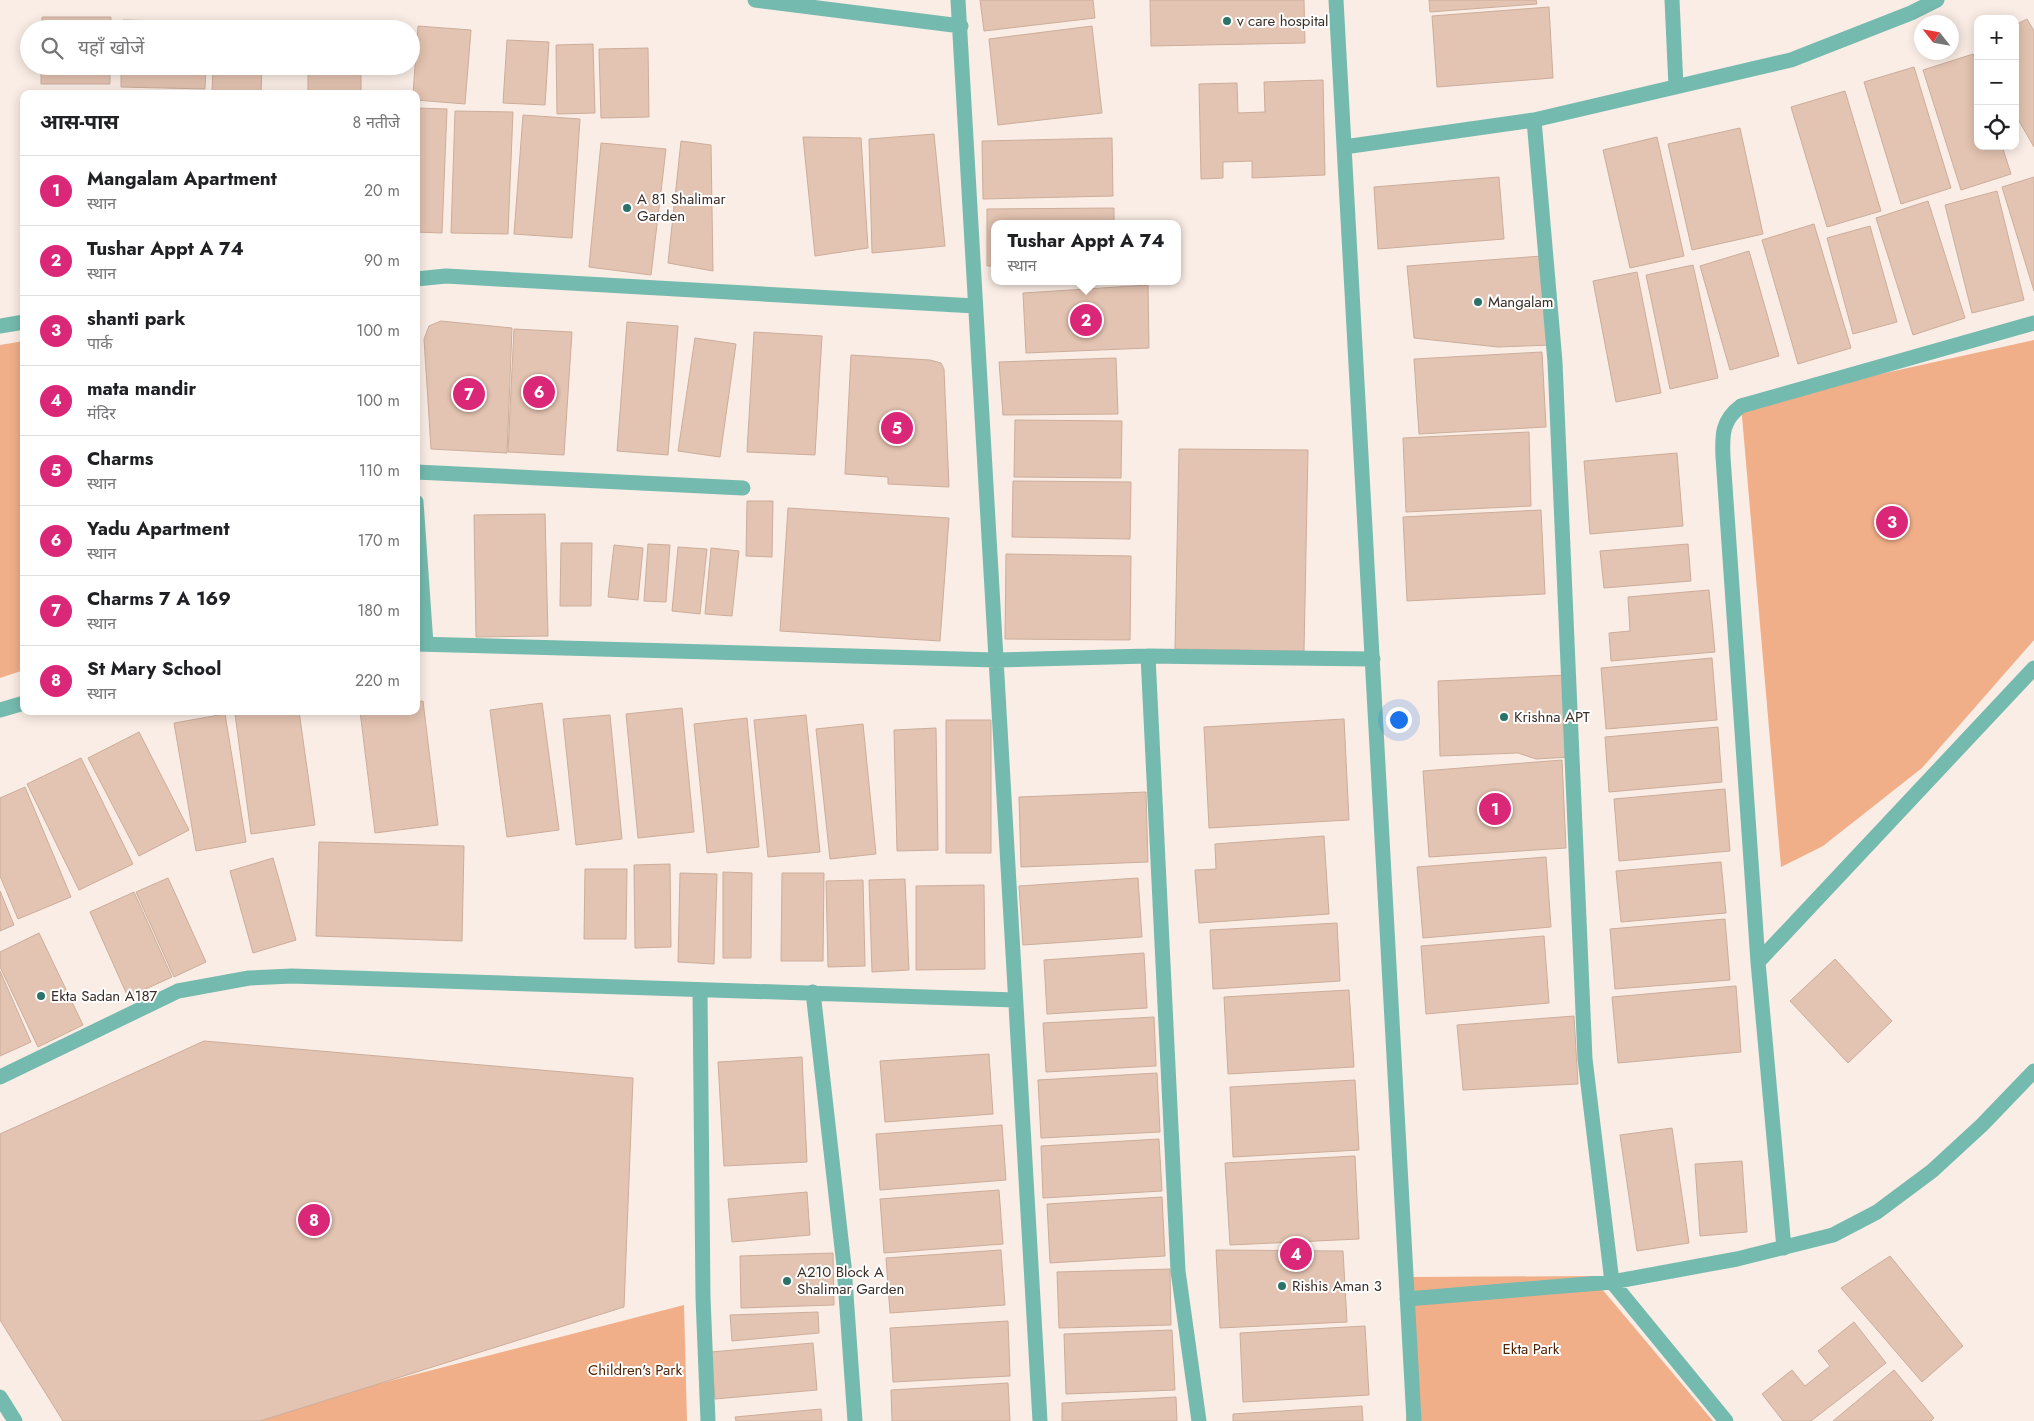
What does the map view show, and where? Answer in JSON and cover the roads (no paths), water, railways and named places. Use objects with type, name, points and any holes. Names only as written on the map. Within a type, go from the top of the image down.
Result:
[{"type":"street","points":[[755,0],[961,26]]},
{"type":"street","points":[[958,0],[1040,1421]]},
{"type":"street","points":[[1336,0],[1414,1421]]},
{"type":"street","points":[[1672,0],[1676,87]]},
{"type":"street","points":[[1344,147],[1534,120],[1790,60],[1911,13],[1937,0]]},
{"type":"street","points":[[1534,120],[1555,362],[1585,1059],[1612,1282],[1726,1421]]},
{"type":"street","points":[[420,279],[446,276],[975,306]]},
{"type":"street","points":[[0,326],[20,323]]},
{"type":"street","points":[[1784,1248],[1758,962],[1722,443],[1725,423],[1741,406],[2033,325]]},
{"type":"street","points":[[420,472],[743,488]]},
{"type":"street","points":[[420,616],[421,644],[996,660],[1148,656],[1373,659]]},
{"type":"street","points":[[1148,656],[1178,1271],[1199,1421]]},
{"type":"street","points":[[1758,962],[2034,668]]},
{"type":"street","points":[[0,710],[20,704]]},
{"type":"street","points":[[0,1076],[178,991],[249,978],[292,976],[1015,1000]]},
{"type":"street","points":[[700,991],[703,1297],[708,1421]]},
{"type":"street","points":[[813,992],[844,1266],[855,1421]]},
{"type":"street","points":[[1407,1298],[1612,1282],[1784,1248],[1833,1235],[1878,1212],[1932,1171],[1982,1125],[2034,1071]]},
{"type":"street","points":[[0,1397],[15,1421]]},
{"type":"place","name":"v care hospital","points":[[1227,21]]},
{"type":"place","name":"A 81 Shalimar Garden","points":[[627,208]]},
{"type":"place","name":"Mangalam","points":[[1478,302]]},
{"type":"place","name":"Tushar Appt A 74","points":[[1086,320]]},
{"type":"place","name":"Yadu Apartment","points":[[539,392]]},
{"type":"place","name":"Charms 7 A 169","points":[[469,394]]},
{"type":"place","name":"Charms","points":[[897,428]]},
{"type":"place","name":"shanti park","points":[[1892,522]]},
{"type":"place","name":"Krishna APT","points":[[1504,717]]},
{"type":"place","name":"Mangalam Apartment","points":[[1495,809]]},
{"type":"place","name":"Ekta Sadan A187","points":[[41,996]]},
{"type":"place","name":"St Mary School","points":[[314,1220]]},
{"type":"place","name":"mata mandir","points":[[1296,1254]]},
{"type":"place","name":"A210 Block A Shalimar Garden","points":[[787,1281]]},
{"type":"place","name":"Rishis Aman 3","points":[[1282,1286]]},
{"type":"park label","name":"Ekta Park","points":[[1531,1349]]},
{"type":"park label","name":"Children's Park","points":[[635,1370]]}]
